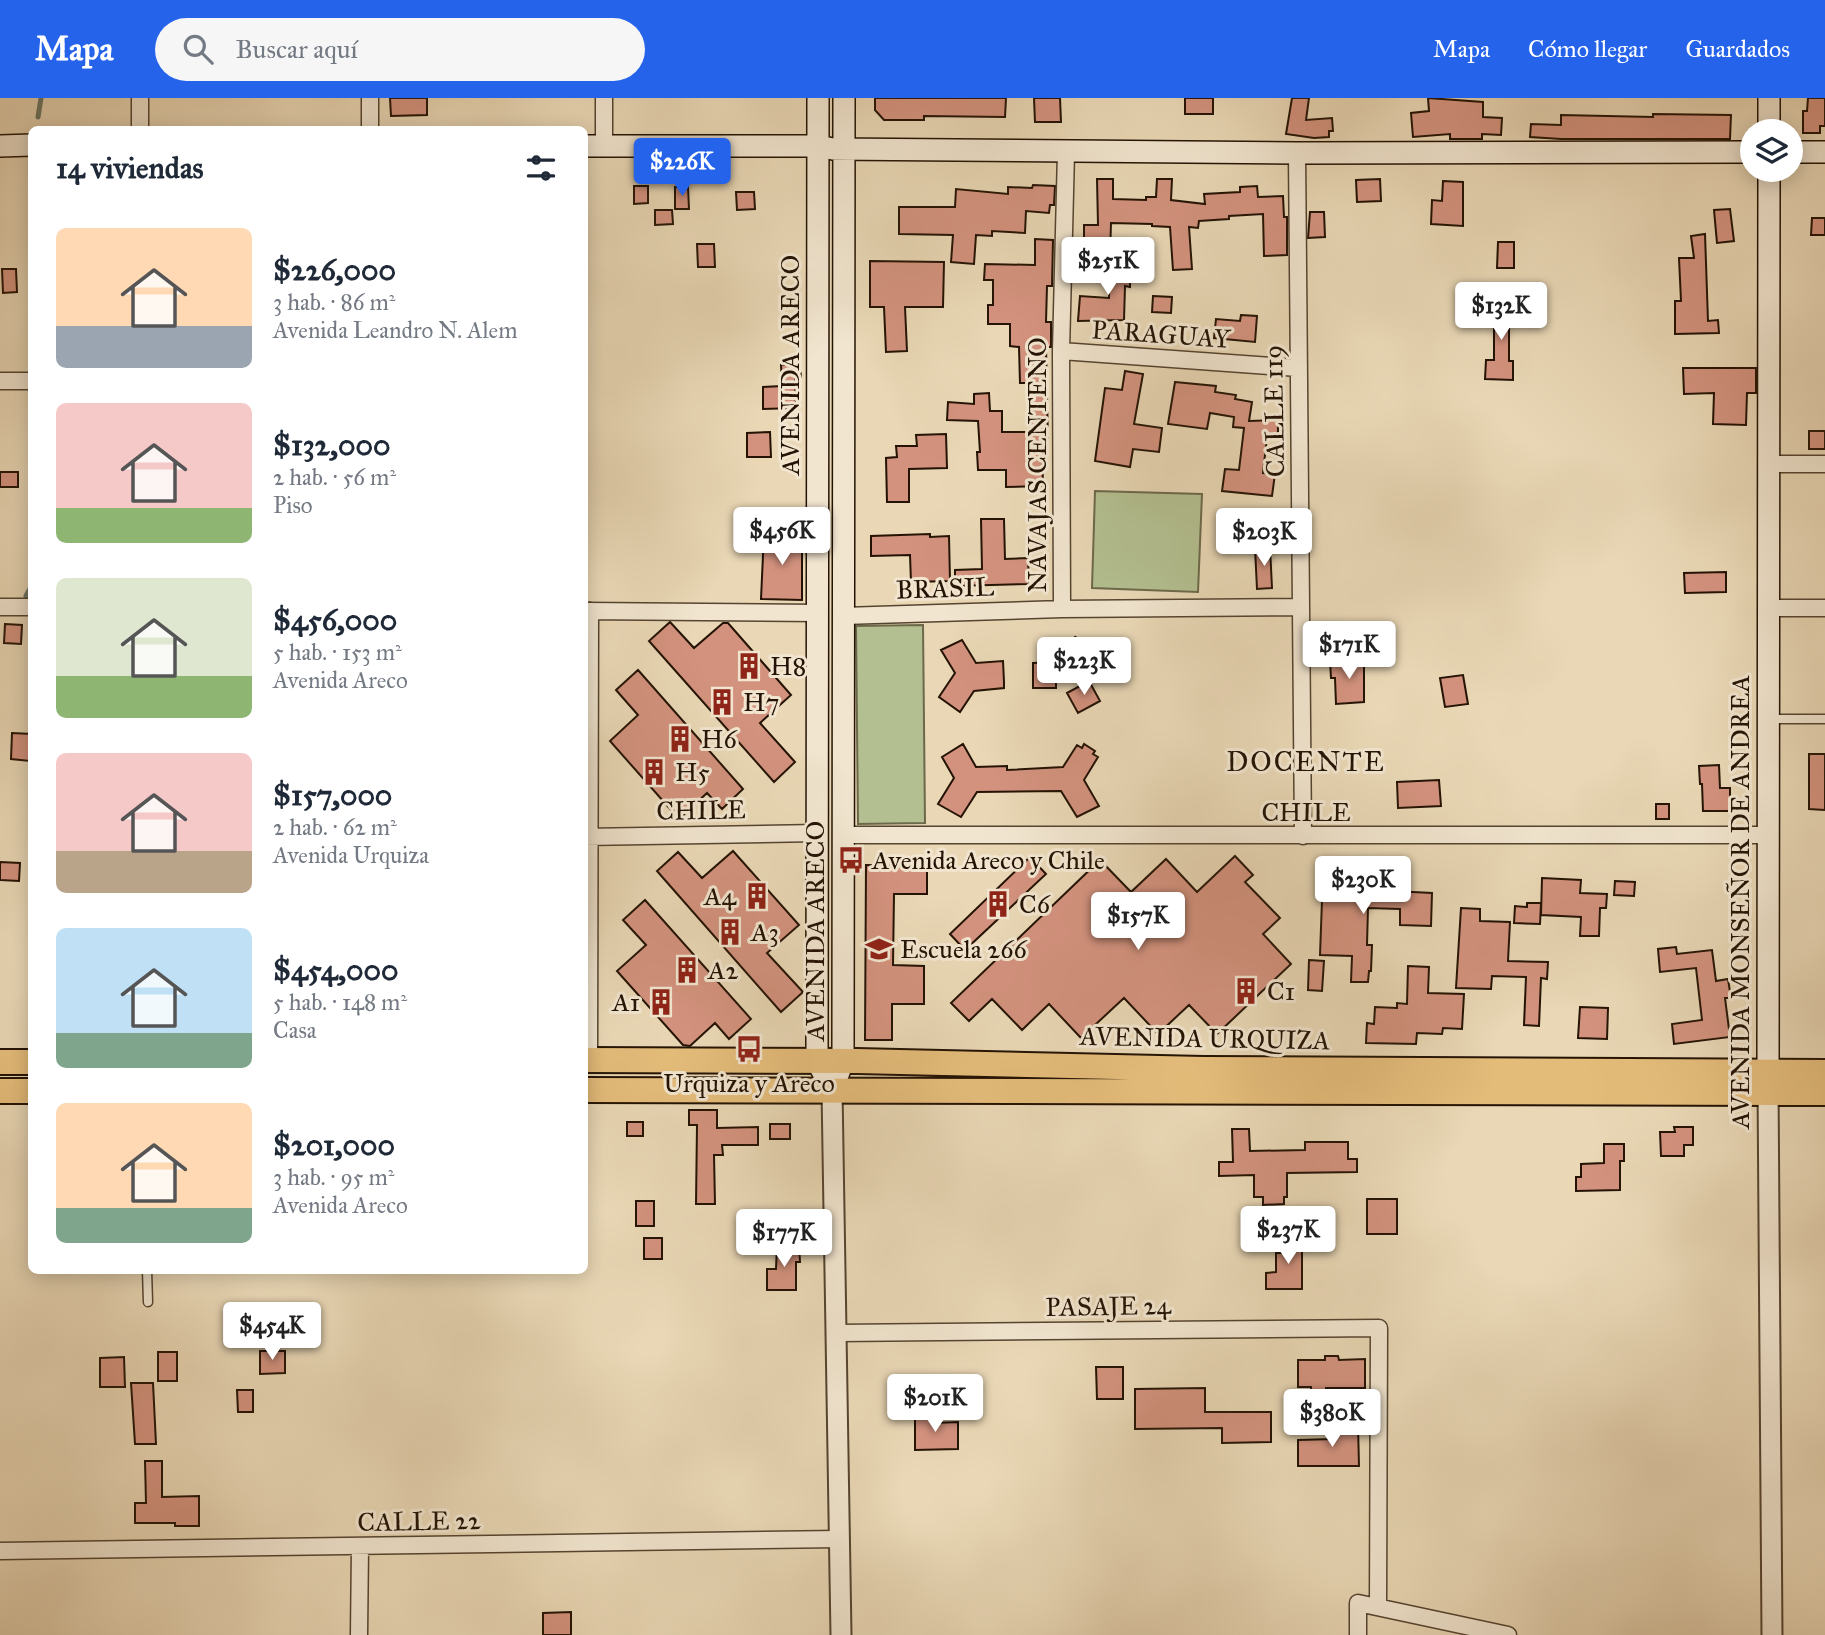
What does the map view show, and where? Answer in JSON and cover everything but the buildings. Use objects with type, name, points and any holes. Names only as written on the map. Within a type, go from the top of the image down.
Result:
[{"type":"main road","name":"AVENIDA ARECO","points":[[818,98],[817,1060],[832,1090]]},
{"type":"main road","name":"AVENIDA ARECO","points":[[832,1090],[843,1061],[844,98]]},
{"type":"main road","points":[[1769,98],[1769,119]]},
{"type":"main road","points":[[0,146],[28,145]]},
{"type":"main road","points":[[594,146],[818,146],[844,149],[1066,152],[1740,152]]},
{"type":"main road","points":[[1803,152],[1825,152]]},
{"type":"main road","name":"AVENIDA MONSEÑOR DE ANDREA","points":[[1768,1083],[1769,182]]},
{"type":"main road","name":"AVENIDA URQUIZA","points":[[588,1060],[817,1060],[1768,1083],[1825,1093]]},
{"type":"main road","points":[[0,1062],[28,1062]]},
{"type":"main road","name":"AVENIDA URQUIZA","points":[[588,1090],[1768,1083],[1825,1072]]},
{"type":"main road","points":[[0,1091],[28,1091]]},
{"type":"street","points":[[140,98],[140,126]]},
{"type":"street","points":[[370,98],[370,126]]},
{"type":"street","points":[[594,146],[604,98]]},
{"type":"street","name":"NAVAJAS CENTENO","points":[[1062,609],[1061,351],[1066,152]]},
{"type":"street","name":"CALLE 119","points":[[1297,153],[1303,836]]},
{"type":"street","name":"PARAGUAY","points":[[1061,351],[1298,368]]},
{"type":"street","points":[[0,381],[28,381]]},
{"type":"street","points":[[1769,464],[1825,464]]},
{"type":"street","points":[[0,607],[28,607]]},
{"type":"street","name":"BRASIL","points":[[844,615],[1062,609],[1301,607]]},
{"type":"street","points":[[1768,608],[1825,608]]},
{"type":"street","points":[[588,611],[818,613]]},
{"type":"street","name":"CHILE","points":[[588,837],[818,833]]},
{"type":"street","name":"CHILE","points":[[843,835],[1768,835]]},
{"type":"street","name":"AVENIDA MONSEÑOR DE ANDREA","points":[[1768,1083],[1772,1635]]},
{"type":"street","name":"AVENIDA ARECO","points":[[832,1090],[841,1635]]},
{"type":"street","name":"PASAJE 24","points":[[837,1333],[1379,1328],[1378,1607]]},
{"type":"street","name":"CALLE 22","points":[[0,1551],[839,1539]]},
{"type":"street","points":[[359,1635],[360,1546]]},
{"type":"street","points":[[1358,1635],[1358,1603],[1508,1635]]},
{"type":"lane","points":[[1768,719],[1825,719]]},
{"type":"lane","points":[[147,1274],[148,1302]]},
{"type":"green space","points":[[1095,491],[1202,494],[1198,592],[1092,588]]},
{"type":"green space","points":[[923,625],[925,823],[858,824],[856,626]]},
{"type":"waterway","points":[[38,117],[41,98]]},
{"type":"waterway","points":[[26,596],[28,592]]},
{"type":"place","name":"H8","points":[[749,666]]},
{"type":"place","name":"H7","points":[[722,702]]},
{"type":"place","name":"H6","points":[[680,739]]},
{"type":"place","name":"H5","points":[[654,772]]},
{"type":"place","name":"Avenida Areco y Chile","points":[[851,860]]},
{"type":"place","name":"A4","points":[[757,896]]},
{"type":"place","name":"C6","points":[[998,904]]},
{"type":"place","name":"A3","points":[[730,932]]},
{"type":"place","name":"Escuela 266","points":[[879,949]]},
{"type":"place","name":"A2","points":[[687,970]]},
{"type":"place","name":"C1","points":[[1246,991]]},
{"type":"place","name":"A1","points":[[661,1002]]},
{"type":"place","name":"Urquiza y Areco","points":[[749,1049]]},
{"type":"district","name":"DOCENTE","points":[[1306,761]]}]
